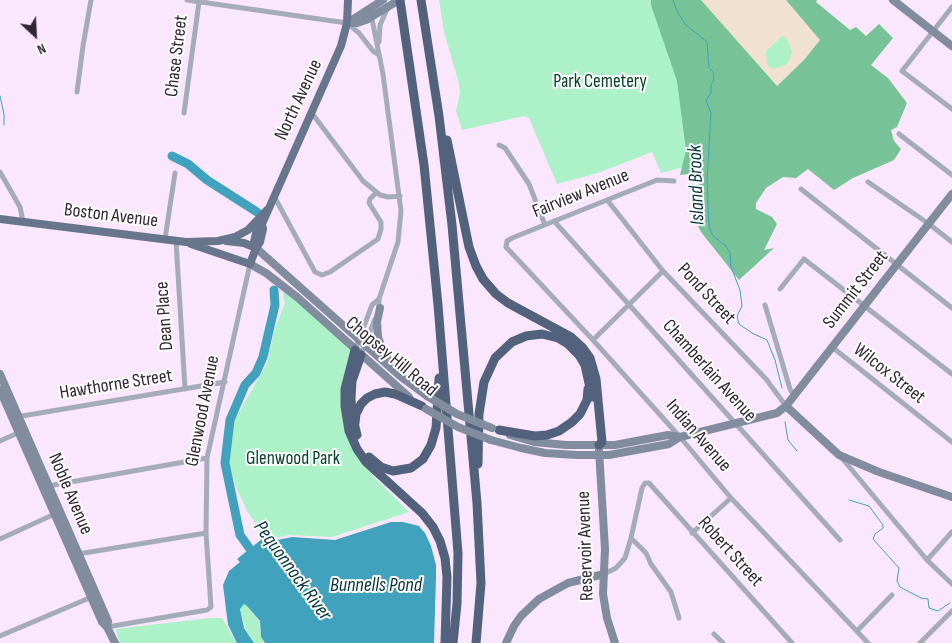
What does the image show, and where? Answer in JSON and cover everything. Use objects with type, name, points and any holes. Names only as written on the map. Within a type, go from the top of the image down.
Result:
[{"type":"highway","points":[[421,0],[456,259],[477,503],[481,584],[476,643]]},
{"type":"highway","points":[[400,3],[428,200],[440,322],[458,553],[457,604],[453,643]]},
{"type":"highway","points":[[438,116],[448,145],[465,231],[476,266],[489,287],[503,300],[568,335],[585,350],[592,362],[596,379],[602,442],[599,445],[596,442],[591,392],[586,369],[579,355],[571,346],[546,335],[534,334],[512,342],[500,352],[490,368],[482,391],[478,426],[477,503]]},
{"type":"highway","points":[[358,353],[352,381],[351,398],[352,414],[358,438],[370,459],[381,467],[398,471],[411,468],[421,462],[426,456],[434,437],[438,416],[440,322]]},
{"type":"highway","points":[[358,353],[345,389],[344,406],[349,431],[357,449],[366,462],[422,514],[438,536],[444,552],[447,570],[445,643]]},
{"type":"highway","points":[[495,429],[527,435],[543,435],[559,431],[569,425],[580,414],[587,400],[589,384],[586,369]]},
{"type":"highway","points":[[358,438],[356,414],[361,404],[371,396],[380,393],[390,393],[424,408]]},
{"type":"main road","name":"North Avenue","points":[[267,210],[334,63],[347,23],[348,0]]},
{"type":"main road","points":[[893,0],[952,46]]},
{"type":"main road","points":[[347,23],[369,9],[386,4],[400,3]]},
{"type":"main road","points":[[347,23],[360,23],[372,17],[386,4]]},
{"type":"main road","name":"Summit Street","points":[[786,406],[952,194]]},
{"type":"main road","points":[[218,241],[243,234],[267,210]]},
{"type":"main road","name":"Glenwood Avenue","points":[[250,264],[260,242],[263,231],[262,224],[267,210]]},
{"type":"main road","name":"Boston Avenue","points":[[0,219],[176,241],[218,241]]},
{"type":"main road","name":"Chopsey Hill Road","points":[[218,241],[244,243],[256,248],[400,376],[427,396],[457,414],[525,440],[542,443],[599,445],[626,443],[668,435],[680,438]]},
{"type":"main road","name":"Chopsey Hill Road","points":[[186,242],[250,264],[266,273],[297,297],[396,388],[424,408],[458,427],[491,440],[545,453],[599,455],[669,444],[680,438],[778,413],[786,406]]},
{"type":"main road","points":[[379,304],[377,326],[379,342],[385,355],[400,376]]},
{"type":"main road","name":"Noble Avenue","points":[[0,374],[15,417]]},
{"type":"main road","name":"Noble Avenue","points":[[0,390],[22,431],[75,555],[108,621],[107,627],[115,643]]},
{"type":"main road","points":[[786,406],[840,455],[879,472],[952,498]]},
{"type":"main road","name":"Reservoir Avenue","points":[[599,445],[605,541],[603,594],[605,612],[615,643]]},
{"type":"main road","points":[[506,643],[521,616],[540,598],[568,583],[604,574]]},
{"type":"street","points":[[77,92],[82,46],[91,0]]},
{"type":"street","points":[[187,0],[347,23],[379,55]]},
{"type":"street","name":"Chase Street","points":[[184,113],[199,2]]},
{"type":"street","points":[[379,55],[380,25],[386,4]]},
{"type":"street","points":[[952,7],[902,70],[952,109]]},
{"type":"street","points":[[358,353],[366,345],[398,242],[401,218],[400,196],[379,55],[369,9]]},
{"type":"street","points":[[311,112],[363,181],[376,192],[386,197],[400,196]]},
{"type":"street","points":[[899,134],[952,176]]},
{"type":"street","points":[[499,145],[505,148],[529,184],[545,225]]},
{"type":"street","points":[[0,172],[20,207],[23,221]]},
{"type":"street","points":[[165,239],[175,173]]},
{"type":"street","name":"Fairview Avenue","points":[[506,247],[507,241],[512,238],[657,180],[674,181]]},
{"type":"street","points":[[868,182],[952,242]]},
{"type":"street","points":[[801,189],[952,308]]},
{"type":"street","points":[[274,195],[315,272],[322,275],[358,253],[379,237],[381,222],[369,204],[370,199],[376,192]]},
{"type":"street","name":"Pond Street","points":[[608,201],[663,271],[766,379],[786,406]]},
{"type":"street","name":"Chamberlain Avenue","points":[[554,221],[840,540]]},
{"type":"street","name":"Dean Place","points":[[176,241],[185,389]]},
{"type":"street","name":"Indian Avenue","points":[[506,247],[680,438],[731,498],[858,630],[868,643]]},
{"type":"street","points":[[780,289],[804,259],[952,374]]},
{"type":"street","name":"Glenwood Avenue","points":[[107,627],[207,610],[211,607],[206,534],[207,458],[250,264]]},
{"type":"street","points":[[592,340],[663,271]]},
{"type":"street","points":[[358,353],[359,339],[372,305],[379,304]]},
{"type":"street","points":[[765,305],[790,389],[794,396]]},
{"type":"street","name":"Wilcox Street","points":[[832,347],[952,442]]},
{"type":"street","name":"Hawthorne Street","points":[[15,417],[225,382]]},
{"type":"street","points":[[0,441],[22,431]]},
{"type":"street","points":[[840,455],[927,560],[952,584]]},
{"type":"street","points":[[46,486],[207,458]]},
{"type":"street","name":"Robert Street","points":[[631,538],[642,488],[647,483],[654,487],[692,533],[792,643]]},
{"type":"street","points":[[692,533],[731,498]]},
{"type":"street","points":[[0,539],[58,513]]},
{"type":"street","points":[[927,560],[952,532]]},
{"type":"street","points":[[75,555],[206,534]]},
{"type":"street","points":[[604,574],[621,564],[631,538],[646,553],[651,564],[671,592],[679,618]]},
{"type":"street","points":[[858,630],[892,595]]},
{"type":"street","points":[[0,636],[94,596]]},
{"type":"street","points":[[920,643],[952,610]]},
{"type":"street","points":[[714,634],[723,643]]},
{"type":"shaded area","points":[[701,0],[786,0],[820,40],[804,60],[777,86]]},
{"type":"green space","name":"Park Cemetery","points":[[439,0],[662,0],[696,164],[661,173],[652,152],[598,173],[557,184],[529,118],[524,116],[462,130],[456,111],[460,93],[459,84],[444,32]]},
{"type":"green space","points":[[651,0],[701,0],[777,86],[804,60],[820,40],[786,0],[817,0],[816,2],[850,30],[856,27],[866,36],[879,24],[893,38],[871,65],[888,78],[907,103],[897,127],[891,130],[894,141],[901,149],[894,160],[853,178],[834,190],[808,169],[796,178],[783,177],[766,188],[756,203],[756,209],[772,217],[777,224],[764,250],[774,248],[739,280],[701,232],[690,210],[701,202],[698,173],[680,175],[686,150],[677,81],[651,5]]},
{"type":"green space","points":[[782,36],[787,39],[792,52],[786,65],[774,69],[767,64],[766,51]]},
{"type":"green space","name":"Glenwood Park","points":[[284,291],[342,337],[359,353],[351,373],[357,457],[409,512],[332,537],[288,535],[267,540],[247,511],[235,485],[230,466],[230,442],[234,421],[267,363],[275,328],[285,303]]},
{"type":"green space","points":[[243,604],[247,606],[259,621],[261,637],[264,643],[254,643],[245,628],[240,609]]},
{"type":"green space","points":[[222,618],[237,643],[119,643],[116,629]]},
{"type":"water","name":"Bunnells Pond","points":[[391,522],[403,522],[419,526],[425,533],[431,546],[436,565],[434,643],[265,643],[261,637],[260,621],[244,604],[240,609],[244,628],[254,643],[237,643],[228,625],[223,585],[229,571],[240,562],[237,559],[262,539],[267,545],[267,542],[292,537],[335,540]]},
{"type":"waterway","name":"Island Brook","points":[[673,0],[685,24],[707,42],[709,68],[713,72],[714,80],[711,84],[711,93],[706,100],[711,113],[707,180],[709,227],[713,236],[726,246],[730,253],[731,267],[740,290],[742,306],[737,316],[739,324],[767,340],[775,360],[782,388]]},
{"type":"waterway","name":"Pequonnock River","points":[[0,96],[4,114],[4,125]]},
{"type":"waterway","name":"Pequonnock River","points":[[172,156],[188,164],[207,180],[257,212]]},
{"type":"waterway","name":"Pequonnock River","points":[[250,549],[240,535],[225,463],[230,420],[245,385],[256,373],[263,357],[275,305],[274,290]]},
{"type":"waterway","name":"Island Brook","points":[[785,422],[788,440],[797,451]]},
{"type":"waterway","name":"Island Brook","points":[[849,500],[869,506],[883,525],[883,528],[875,534],[873,539],[899,568],[897,581],[900,587],[921,598],[928,599],[929,608],[938,611],[950,603]]}]
